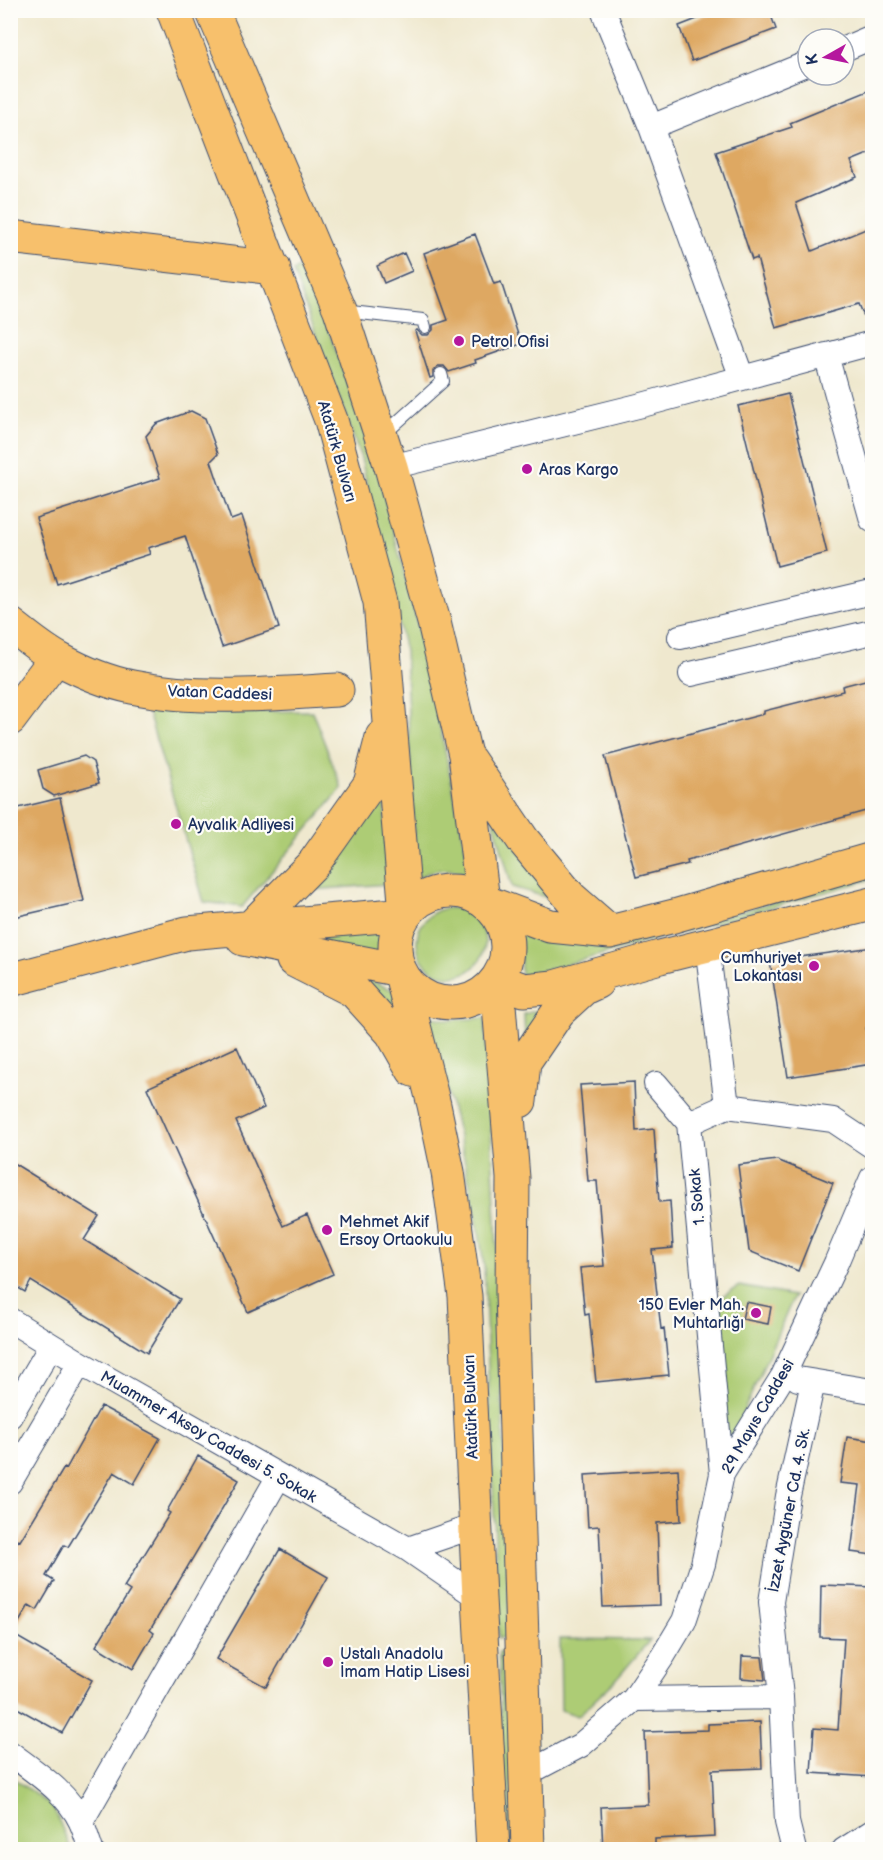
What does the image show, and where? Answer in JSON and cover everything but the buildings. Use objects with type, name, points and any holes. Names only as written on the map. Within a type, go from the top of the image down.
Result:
[{"type":"main road","name":"Atatürk Bulvarı","points":[[173,10],[331,420],[380,602],[406,914],[399,927],[396,956],[434,1105],[448,1172],[465,1296],[475,1526],[494,1850]]},
{"type":"main road","points":[[212,10],[340,310],[386,452],[437,633],[465,754],[483,901],[495,912],[503,926],[507,942],[506,958],[501,973],[492,987],[477,998],[460,1003],[442,1003],[424,997],[410,986],[400,970],[253,934]]},
{"type":"main road","points":[[10,237],[273,268]]},
{"type":"main road","name":"Vatan Caddesi","points":[[10,624],[56,658],[84,671],[131,687],[193,695],[265,695],[337,690]]},
{"type":"main road","points":[[10,719],[56,658]]},
{"type":"main road","points":[[253,934],[314,863],[370,784],[388,709]]},
{"type":"main road","points":[[465,754],[524,840],[550,873],[571,898],[610,932]]},
{"type":"main road","points":[[10,980],[187,933],[253,934],[406,914],[416,903],[442,892],[456,891],[470,895],[550,926],[610,932],[873,859]]},
{"type":"main road","points":[[497,980],[524,990],[554,987],[660,957],[873,904]]},
{"type":"main road","points":[[253,934],[354,991],[392,1033],[434,1105]]},
{"type":"main road","points":[[528,1850],[512,1292],[513,1178],[524,1062],[559,1011],[584,988],[660,957]]},
{"type":"main road","points":[[497,980],[513,1178]]},
{"type":"street","points":[[603,10],[651,127],[742,378]]},
{"type":"street","points":[[856,44],[873,37]]},
{"type":"street","points":[[651,127],[796,68]]},
{"type":"street","points":[[386,452],[742,378],[873,343]]},
{"type":"street","points":[[826,356],[873,520]]},
{"type":"street","points":[[680,637],[873,592]]},
{"type":"street","points":[[691,674],[873,632]]},
{"type":"street","points":[[707,945],[727,1106]]},
{"type":"street","points":[[656,1084],[689,1124],[727,1106],[833,1120],[873,1146]]},
{"type":"street","name":"1. Sokak","points":[[689,1124],[722,1474]]},
{"type":"street","name":"29 Mayıs Caddesi","points":[[526,1774],[581,1745],[634,1699],[684,1621],[703,1564],[722,1474],[783,1376],[873,1178]]},
{"type":"street","name":"Muammer Aksoy Caddesi 5. Sokak","points":[[10,1320],[51,1346],[408,1549],[479,1598]]},
{"type":"street","points":[[10,1416],[51,1346]]},
{"type":"street","points":[[10,1482],[80,1362]]},
{"type":"street","points":[[783,1376],[873,1391]]},
{"type":"street","name":"İzzet Aygüner Cd. 4. Sk.","points":[[794,1850],[787,1822],[781,1697],[771,1602],[788,1496],[813,1382]]},
{"type":"street","points":[[81,1822],[279,1476]]},
{"type":"street","points":[[408,1549],[475,1526]]},
{"type":"street","points":[[634,1699],[781,1697]]},
{"type":"street","points":[[10,1753],[68,1801],[81,1822],[91,1850]]},
{"type":"street","points":[[844,1850],[873,1832]]},
{"type":"lane","points":[[340,310],[423,320],[425,327]]},
{"type":"lane","points":[[386,452],[443,381],[441,374]]},
{"type":"green space","points":[[304,264],[372,449],[424,650],[471,875],[456,871],[436,870],[416,879],[405,651],[361,458],[293,272]]},
{"type":"green space","points":[[147,709],[224,712],[312,711],[342,788],[242,907],[204,902]]},
{"type":"green space","points":[[384,794],[388,884],[310,890]]},
{"type":"green space","points":[[492,815],[562,902],[512,887]]},
{"type":"green space","points":[[872,874],[872,879],[521,977],[520,928],[603,948]]},
{"type":"green space","points":[[458,908],[470,914],[479,923],[485,935],[483,955],[475,966],[458,976],[444,976],[427,966],[419,955],[417,935],[427,918],[438,910]]},
{"type":"green space","points":[[381,926],[380,961],[289,932]]},
{"type":"green space","points":[[346,970],[395,991],[402,1023]]},
{"type":"green space","points":[[550,1007],[525,1039],[524,1014]]},
{"type":"green space","points":[[427,1016],[449,1020],[485,1018],[496,1223],[510,1637],[499,1638],[484,1267],[467,1172]]},
{"type":"green space","points":[[739,1286],[794,1296],[727,1450],[718,1299]]},
{"type":"green space","points":[[560,1639],[650,1640],[615,1681],[578,1716],[561,1710]]},
{"type":"green space","points":[[507,1651],[514,1849],[505,1849],[499,1652]]},
{"type":"green space","points":[[10,1776],[53,1807],[71,1849],[11,1849]]},
{"type":"place","name":"Petrol Ofisi","points":[[459,341]]},
{"type":"place","name":"Aras Kargo","points":[[527,469]]},
{"type":"place","name":"Ayvalık Adliyesi","points":[[176,824]]},
{"type":"place","name":"Cumhuriyet Lokantası","points":[[814,966]]},
{"type":"place","name":"Mehmet Akif Ersoy Ortaokulu","points":[[327,1230]]},
{"type":"place","name":"150 Evler Mah. Muhtarlığı","points":[[756,1313]]},
{"type":"place","name":"Ustalı Anadolu İmam Hatip Lisesi","points":[[328,1662]]}]
